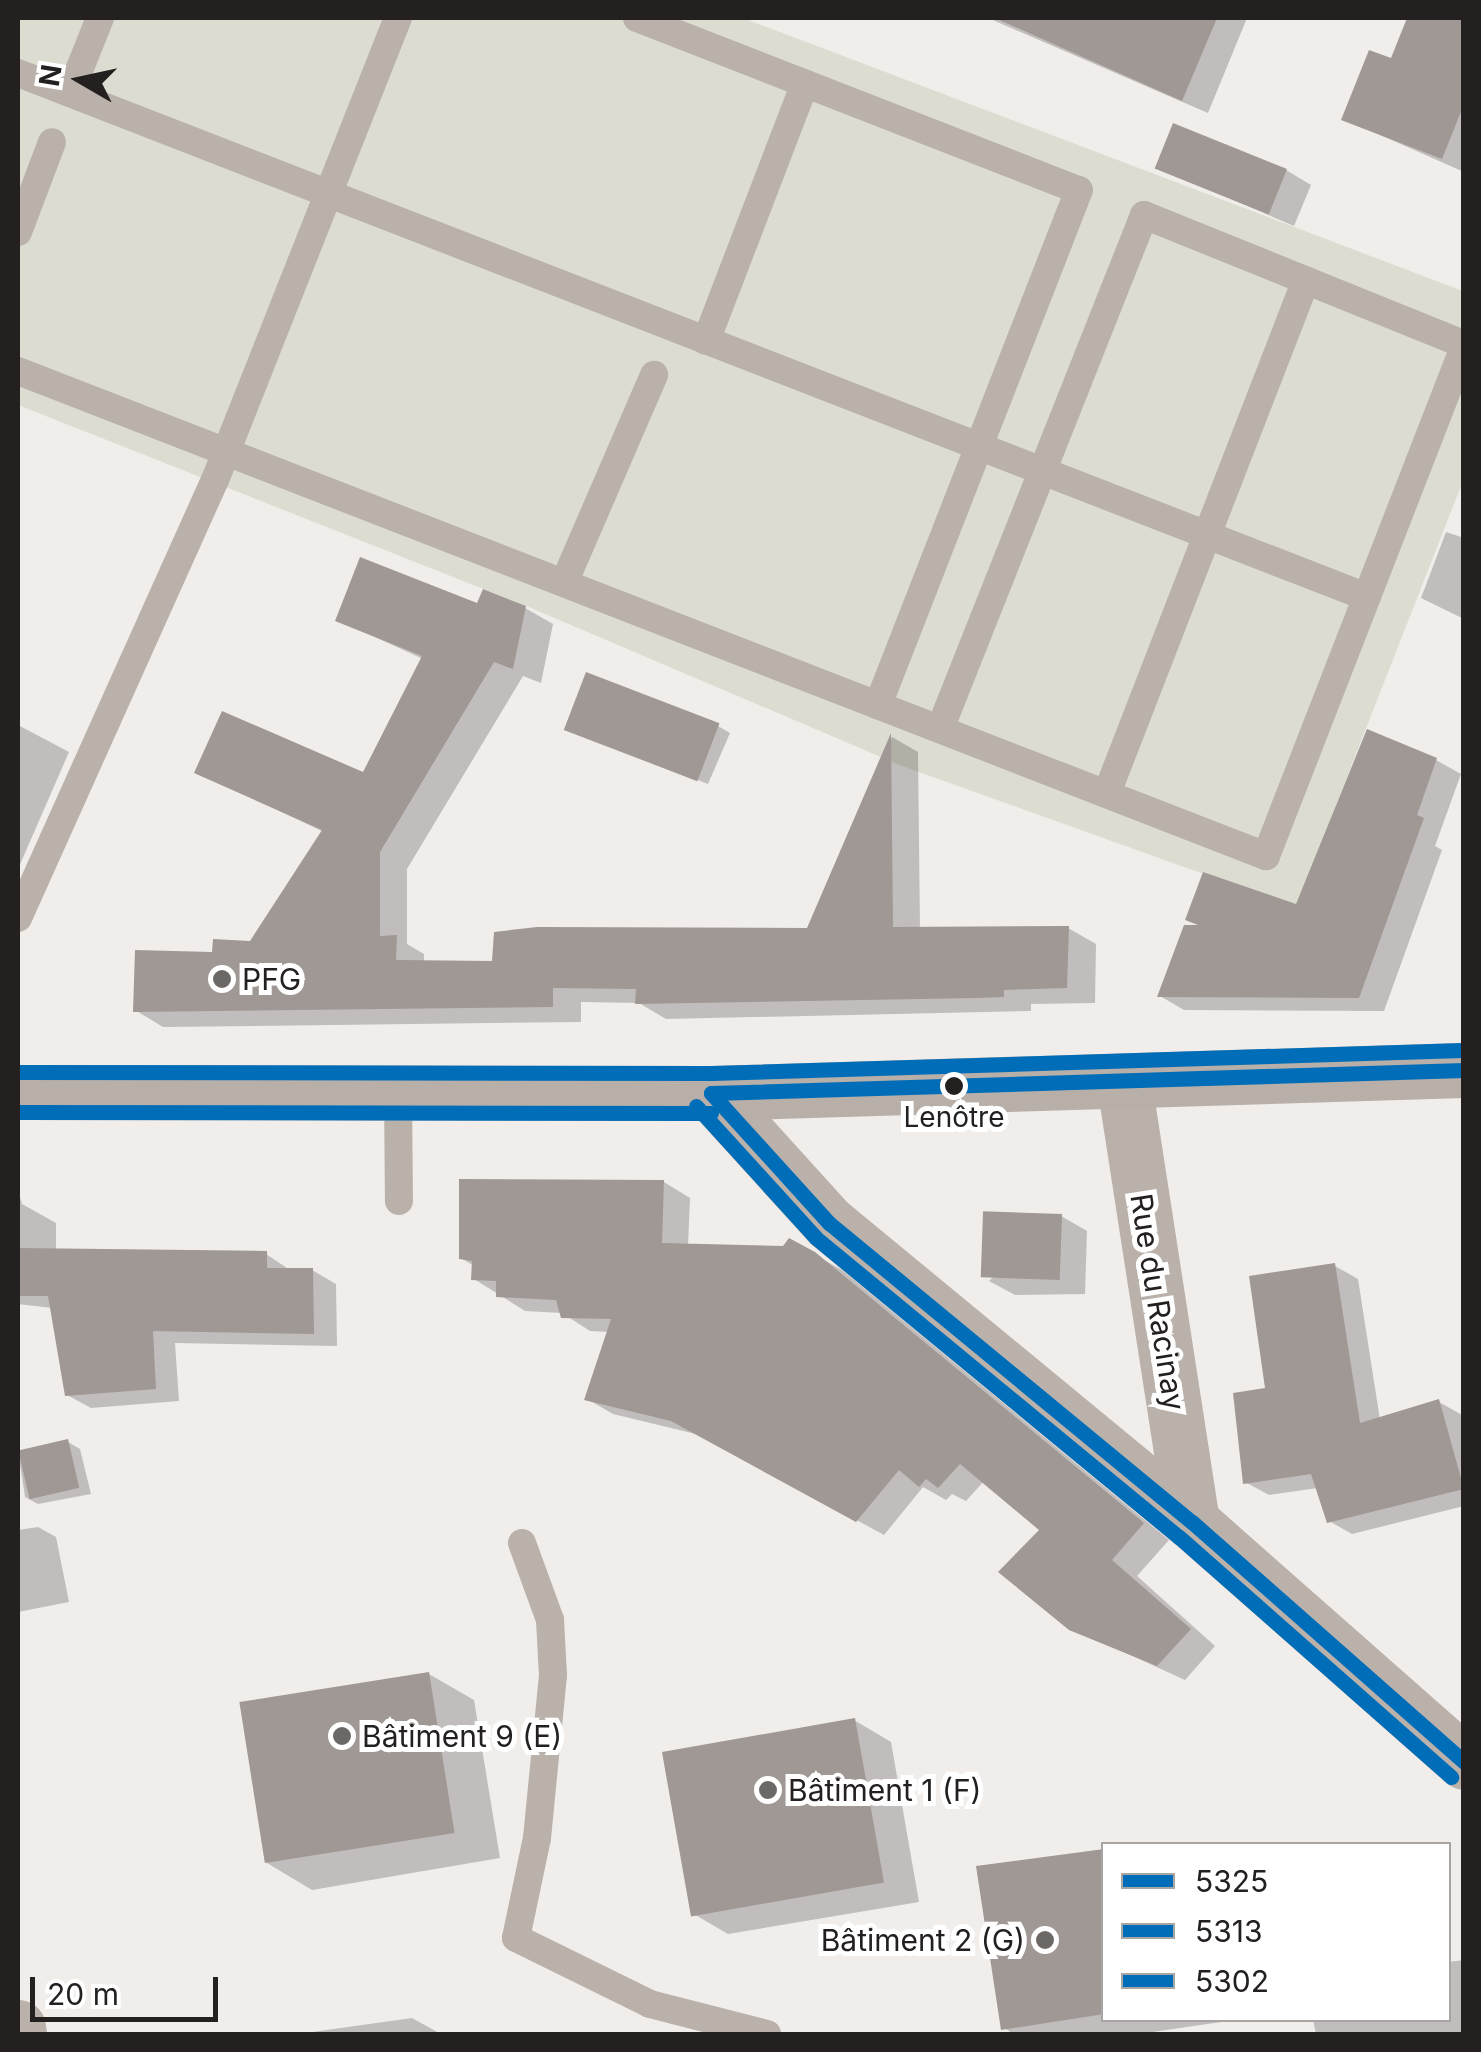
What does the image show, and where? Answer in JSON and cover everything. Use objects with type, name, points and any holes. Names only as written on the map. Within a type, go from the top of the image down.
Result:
[{"type":"main road","points":[[18,1092],[711,1093],[1464,1070]]},
{"type":"street","name":"Rue du Racinay","points":[[1124,1083],[1192,1522]]},
{"type":"street","points":[[711,1093],[828,1223],[1192,1522],[1464,1762]]},
{"type":"street","points":[[18,2027],[19,2034]]},
{"type":"lane","points":[[70,94],[100,18]]},
{"type":"lane","points":[[18,918],[227,452],[398,18]]},
{"type":"lane","points":[[637,18],[1078,190],[878,704]]},
{"type":"lane","points":[[18,73],[1366,597]]},
{"type":"lane","points":[[706,341],[805,83]]},
{"type":"lane","points":[[18,232],[52,142]]},
{"type":"lane","points":[[18,370],[1266,856],[1464,346],[1144,214],[940,729]]},
{"type":"lane","points":[[1106,793],[1306,280]]},
{"type":"lane","points":[[564,583],[654,375]]},
{"type":"lane","points":[[398,1092],[399,1201]]},
{"type":"lane","points":[[522,1543],[550,1620],[553,1675],[537,1838],[516,1938],[650,2004],[767,2034]]},
{"type":"shaded area","points":[[18,18],[743,18],[1463,291],[1463,481],[1296,907],[902,766],[524,605],[18,405]]},
{"type":"building","points":[[995,18],[1217,18],[1182,101]]},
{"type":"building","points":[[1407,18],[1464,18],[1464,104],[1442,159],[1341,120],[1369,50],[1391,58]]},
{"type":"building","points":[[1173,123],[1287,169],[1269,215],[1155,168]]},
{"type":"building","points":[[360,557],[477,603],[483,589],[526,606],[513,669],[494,662],[380,852],[380,936],[397,935],[396,960],[492,961],[494,932],[537,927],[807,928],[891,733],[893,927],[1069,926],[1067,988],[1004,990],[1004,997],[635,1004],[636,989],[553,988],[553,1007],[133,1012],[135,950],[212,952],[213,939],[250,941],[322,830],[194,773],[222,711],[363,772],[422,656],[335,621]]},
{"type":"building","points":[[586,672],[720,723],[697,781],[564,730]]},
{"type":"building","points":[[1367,729],[1437,758],[1417,815],[1424,818],[1359,998],[1157,997],[1184,925],[1198,925],[1185,920],[1203,872],[1296,904]]},
{"type":"building","points":[[459,1179],[664,1180],[662,1243],[783,1246],[789,1238],[815,1252],[1144,1523],[1112,1560],[1191,1629],[1157,1666],[1069,1630],[998,1572],[1039,1530],[960,1464],[938,1488],[926,1479],[919,1487],[899,1470],[856,1522],[671,1421],[584,1400],[611,1319],[561,1318],[556,1300],[496,1297],[496,1281],[471,1280],[472,1261],[459,1259]]},
{"type":"building","points":[[983,1211],[1062,1214],[1060,1280],[981,1277]]},
{"type":"building","points":[[18,1248],[267,1251],[267,1268],[313,1268],[314,1334],[153,1331],[156,1389],[65,1396],[48,1296],[18,1296]]},
{"type":"building","points":[[1335,1263],[1360,1423],[1439,1399],[1464,1489],[1327,1523],[1311,1474],[1243,1484],[1233,1393],[1265,1388],[1249,1276]]},
{"type":"building","points":[[68,1439],[79,1488],[30,1499],[18,1450]]},
{"type":"building","name":"Bâtiment 9 (E)","points":[[429,1672],[454,1833],[265,1863],[239,1702]]},
{"type":"building","name":"Bâtiment 1 (F)","points":[[855,1718],[884,1882],[691,1916],[662,1752]]},
{"type":"building","name":"Bâtiment 2 (G)","points":[[1101,1849],[1101,2014],[1001,2030],[976,1866]]},
{"type":"transit line","name":"5302","points":[[18,1072],[711,1073],[1463,1050]]},
{"type":"transit line","name":"5325","points":[[711,1093],[1464,1070]]},
{"type":"transit line","name":"5325","points":[[711,1093],[829,1223],[1192,1522],[1464,1762]]},
{"type":"transit line","name":"5313","points":[[696,1106],[816,1238],[1179,1537],[1451,1777]]},
{"type":"transit line","name":"5313","points":[[18,1112],[711,1113]]},
{"type":"place","name":"PFG","points":[[222,979]]},
{"type":"place","name":"Lenôtre","points":[[954,1086]]},
{"type":"place","name":"Bâtiment 9 (E)","points":[[342,1736]]},
{"type":"place","name":"Bâtiment 1 (F)","points":[[768,1790]]},
{"type":"place","name":"Bâtiment 2 (G)","points":[[1045,1940]]}]
